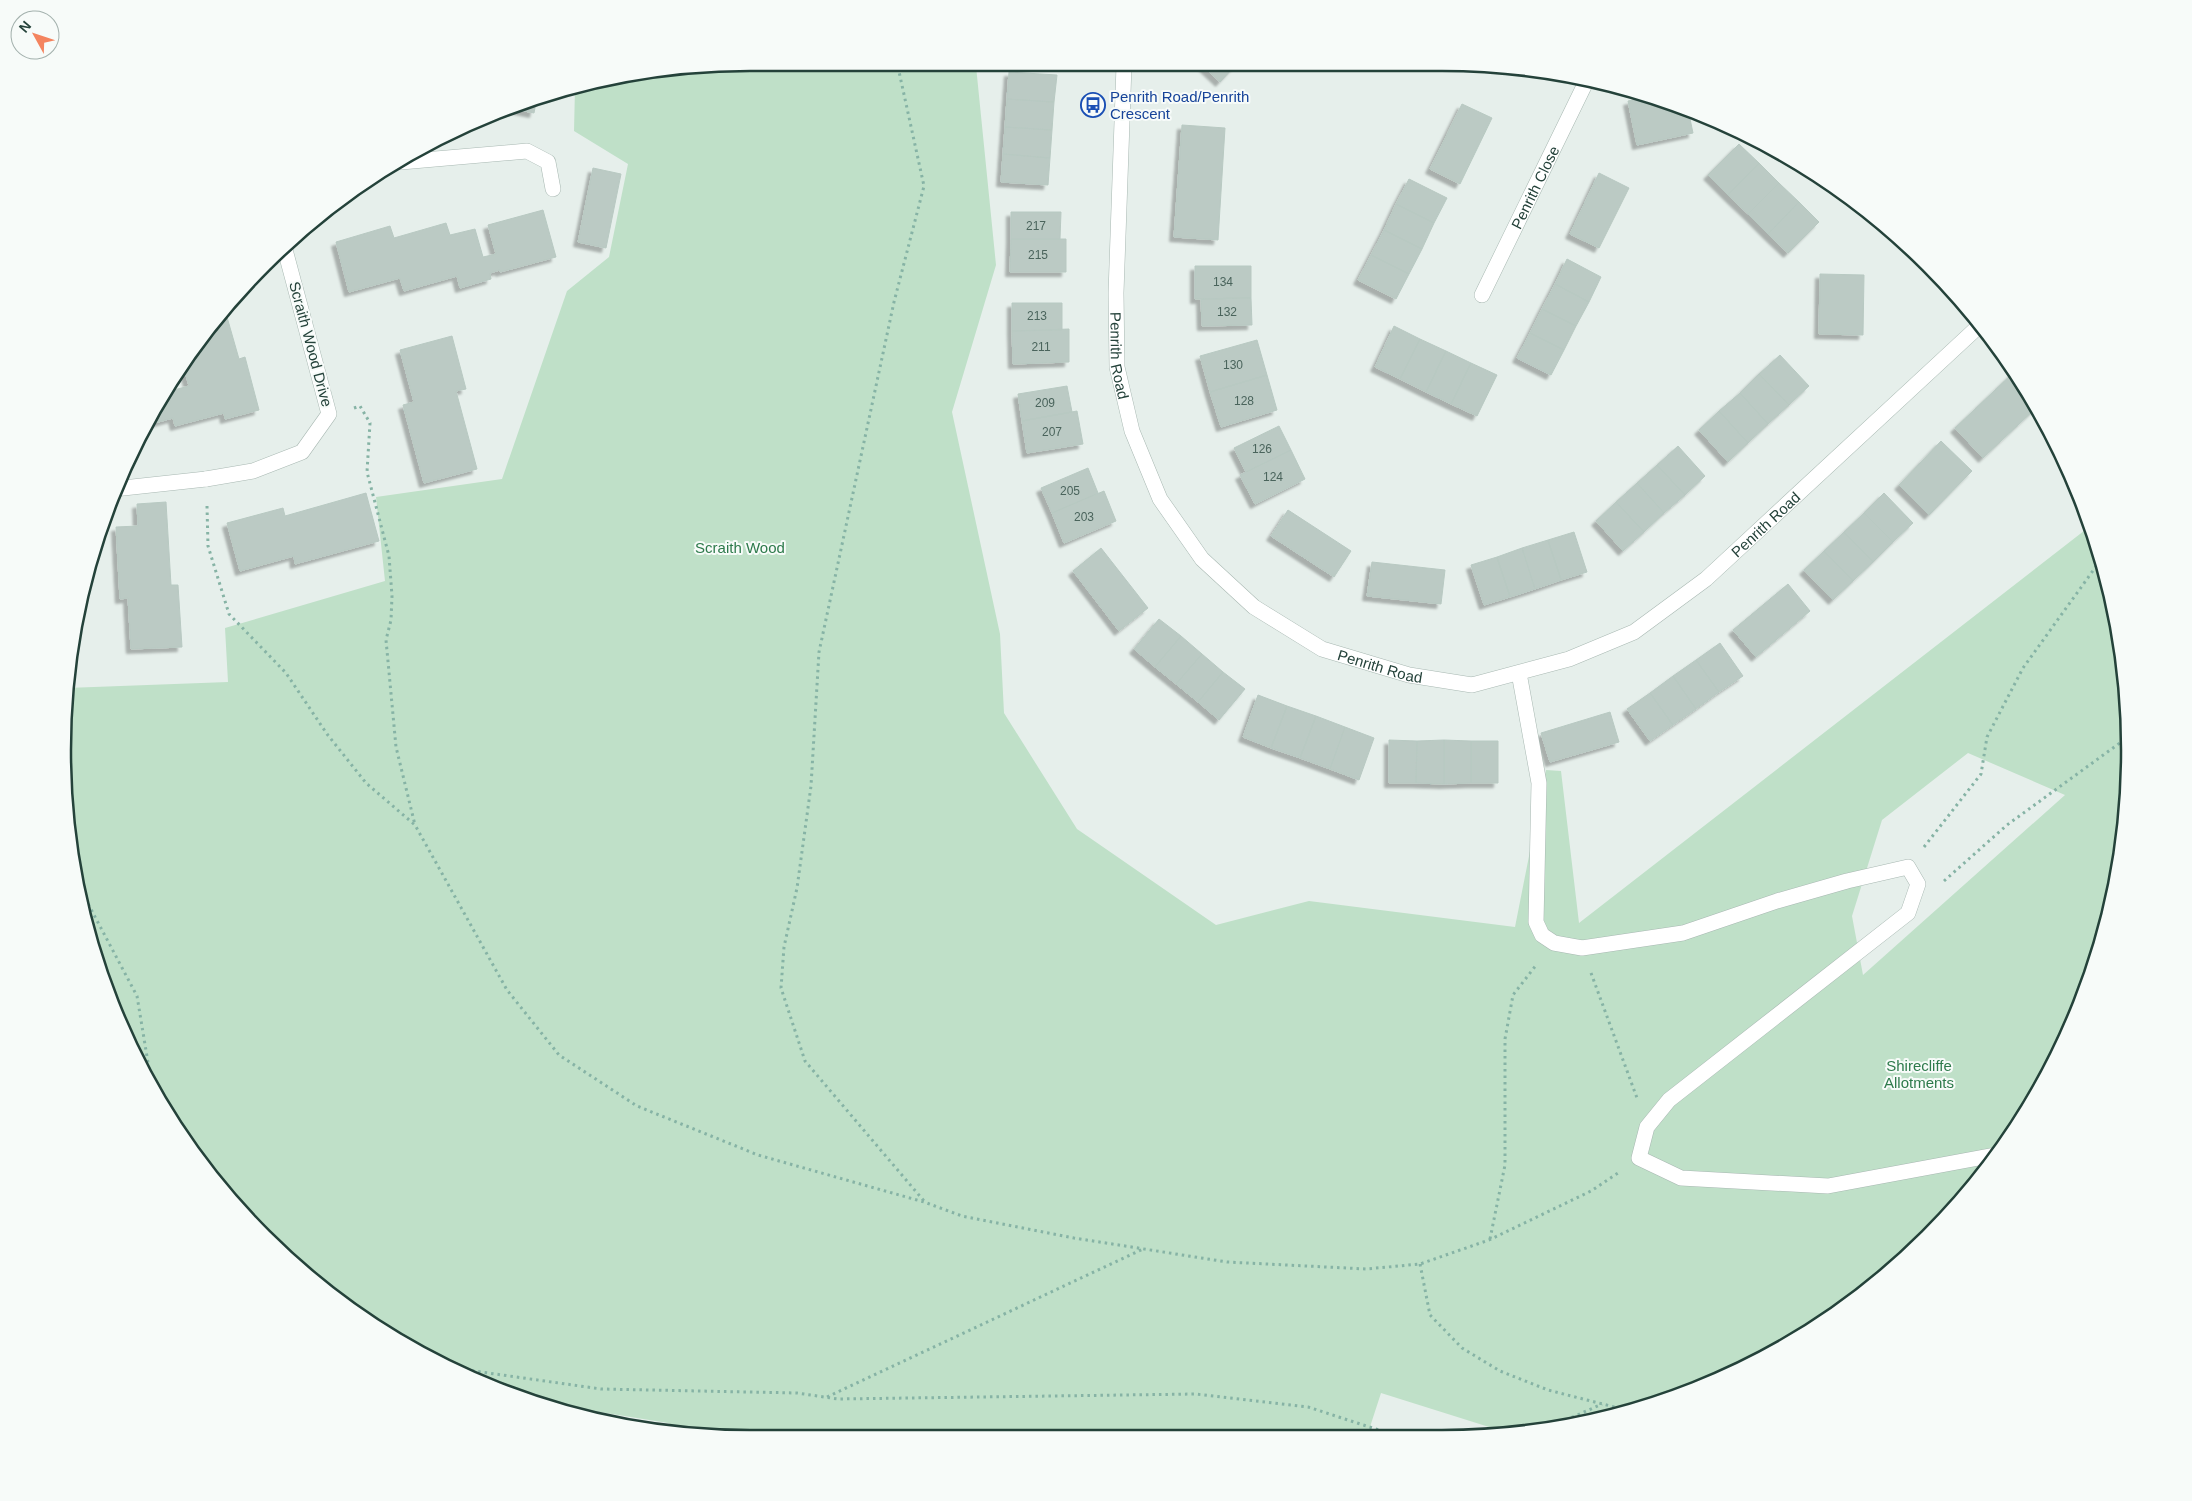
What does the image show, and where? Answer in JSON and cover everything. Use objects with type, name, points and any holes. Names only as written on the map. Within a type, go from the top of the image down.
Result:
[{"type":"street","name":"Penrith Road","points":[[1124,71],[1116,292],[1117,367],[1132,431],[1160,499],[1202,559],[1254,608],[1322,649],[1410,675],[1472,685],[1569,659],[1634,632],[1706,579],[1974,330]]},
{"type":"street","name":"Penrith Close","points":[[1482,295],[1584,86]]},
{"type":"street","points":[[413,161],[526,151],[548,162],[553,189]]},
{"type":"street","name":"Scraith Wood Drive","points":[[124,488],[206,479],[253,471],[302,452],[330,414],[286,255]]},
{"type":"street","points":[[1519,673],[1539,782],[1536,922],[1542,935],[1554,943],[1582,948],[1683,933],[1786,898],[1908,867],[1918,884],[1908,913],[1669,1100],[1647,1127],[1639,1158],[1681,1178],[1828,1186],[1985,1157]]},
{"type":"path","points":[[899,71],[924,186],[894,302],[820,652],[811,786],[797,888],[784,947],[781,988],[805,1061],[924,1202]]},
{"type":"path","points":[[330,414],[360,406],[370,423],[367,472],[389,556],[391,580],[391,620],[386,640],[396,747],[415,825],[507,990],[559,1055],[636,1106],[758,1155],[924,1202],[962,1216],[1144,1249],[1236,1263],[1366,1270],[1420,1264],[1490,1240],[1591,1191],[1639,1158]]},
{"type":"path","points":[[206,479],[208,546],[230,614],[286,673],[327,734],[366,783],[415,825]]},
{"type":"path","points":[[1908,867],[1981,774],[1987,736],[2023,668],[2096,567]]},
{"type":"path","points":[[1944,882],[2007,825],[2121,741]]},
{"type":"path","points":[[89,906],[137,996],[148,1065]]},
{"type":"path","points":[[1490,1240],[1505,1165],[1505,1039],[1513,995],[1554,943]]},
{"type":"path","points":[[1582,948],[1647,1127]]},
{"type":"path","points":[[827,1397],[1144,1249]]},
{"type":"path","points":[[1420,1264],[1430,1314],[1462,1348],[1500,1371],[1548,1390],[1616,1407]]},
{"type":"path","points":[[475,1371],[601,1389],[797,1393],[838,1399],[1195,1394],[1308,1407],[1379,1430]]},
{"type":"path","points":[[1573,1417],[1603,1404]]},
{"type":"green space","points":[[750,71],[977,71],[996,265],[952,412],[1000,634],[1004,713],[1077,829],[1216,925],[1309,901],[1515,927],[1546,770],[1561,771],[1579,923],[2084,531],[2098,575],[2108,618],[2115,662],[2121,750],[2115,839],[2108,883],[2085,969],[2051,1051],[2030,1090],[2006,1128],[1980,1164],[1922,1231],[1855,1289],[1781,1339],[1742,1360],[1660,1394],[1574,1417],[1530,1424],[1491,1428],[1381,1393],[1369,1430],[750,1430],[672,1425],[590,1410],[532,1394],[450,1360],[411,1339],[373,1315],[303,1261],[270,1231],[240,1198],[186,1128],[162,1090],[141,1051],[107,969],[84,883],[73,795],[71,750],[75,688],[228,682],[225,628],[385,581],[376,497],[502,479],[567,291],[609,257],[628,164],[574,131],[575,94],[618,84],[662,77]],"holes":[[[1968,753],[2065,795],[1863,975],[1852,916],[1882,820]]]},
{"type":"building","points":[[1208,71],[1230,71],[1220,82]]},
{"type":"building","points":[[1009,72],[1057,75],[1054,102],[1007,99]]},
{"type":"building","points":[[1007,99],[1054,102],[1052,130],[1005,127]]},
{"type":"building","points":[[1635,99],[1690,119],[1693,133],[1637,145],[1628,101]]},
{"type":"building","points":[[1462,104],[1492,118],[1460,184],[1430,169]]},
{"type":"building","points":[[535,106],[534,113],[523,111]]},
{"type":"building","points":[[1182,125],[1225,128],[1218,240],[1174,237]]},
{"type":"building","points":[[1005,127],[1052,130],[1050,158],[1003,154]]},
{"type":"building","points":[[1739,144],[1759,163],[1728,195],[1708,175]]},
{"type":"building","points":[[1003,154],[1050,158],[1048,185],[1001,182]]},
{"type":"building","points":[[1759,163],[1779,183],[1748,214],[1728,195]]},
{"type":"building","points":[[593,168],[621,174],[606,248],[578,242]]},
{"type":"building","points":[[1599,173],[1629,188],[1599,248],[1570,234]]},
{"type":"building","points":[[1409,179],[1447,198],[1434,223],[1396,204]]},
{"type":"building","points":[[1779,183],[1799,202],[1768,234],[1748,214]]},
{"type":"building","points":[[1799,202],[1819,222],[1788,253],[1768,234]]},
{"type":"building","points":[[1396,204],[1434,223],[1422,249],[1384,230]]},
{"type":"building","points":[[543,210],[556,257],[490,273],[491,279],[460,288],[457,276],[404,291],[400,278],[349,292],[336,242],[390,226],[394,238],[446,223],[450,235],[475,229],[483,257],[496,254],[488,225]]},
{"type":"building","points":[[1011,212],[1061,212],[1060,239],[1011,239]]},
{"type":"building","points":[[1384,230],[1422,249],[1409,274],[1371,255]]},
{"type":"building","points":[[1011,239],[1066,239],[1066,272],[1010,272]]},
{"type":"building","points":[[1371,255],[1409,274],[1396,299],[1358,280]]},
{"type":"building","points":[[1567,259],[1601,277],[1589,302],[1555,284]]},
{"type":"building","points":[[1195,266],[1251,266],[1251,298],[1195,299]]},
{"type":"building","points":[[1820,274],[1864,275],[1863,335],[1819,334]]},
{"type":"building","points":[[1555,284],[1589,302],[1576,326],[1542,309]]},
{"type":"building","points":[[1251,298],[1252,325],[1202,326],[1201,299]]},
{"type":"building","points":[[1012,303],[1062,303],[1062,330],[1012,331]]},
{"type":"building","points":[[1542,309],[1576,326],[1564,350],[1530,333]]},
{"type":"building","points":[[227,318],[239,359],[245,357],[259,410],[225,419],[224,413],[175,426],[173,418],[156,423],[176,390],[189,386],[186,374]]},
{"type":"building","points":[[1394,326],[1420,339],[1400,379],[1375,367]]},
{"type":"building","points":[[1069,329],[1069,362],[1013,364],[1012,331]]},
{"type":"building","points":[[1530,333],[1564,350],[1551,375],[1517,358]]},
{"type":"building","points":[[452,336],[466,389],[456,391],[477,469],[424,483],[403,405],[414,402],[400,350]]},
{"type":"building","points":[[1420,339],[1446,351],[1426,392],[1400,379]]},
{"type":"building","points":[[1257,340],[1267,375],[1210,392],[1200,356]]},
{"type":"building","points":[[1446,351],[1471,363],[1451,404],[1426,392]]},
{"type":"building","points":[[1780,355],[1809,386],[1789,405],[1759,374]]},
{"type":"building","points":[[1471,363],[1497,375],[1477,416],[1451,404]]},
{"type":"building","points":[[1759,374],[1789,405],[1768,424],[1740,393]]},
{"type":"building","points":[[1267,375],[1277,410],[1221,427],[1210,392]]},
{"type":"building","points":[[2009,377],[2031,413],[1983,458],[1955,428]]},
{"type":"building","points":[[1067,386],[1072,412],[1022,421],[1018,394]]},
{"type":"building","points":[[1740,393],[1768,424],[1748,443],[1719,411]]},
{"type":"building","points":[[1077,411],[1083,444],[1027,453],[1022,421]]},
{"type":"building","points":[[1719,411],[1748,443],[1728,462],[1699,430]]},
{"type":"building","points":[[1279,426],[1291,450],[1246,472],[1234,448]]},
{"type":"building","points":[[1941,441],[1972,471],[1929,515],[1899,485]]},
{"type":"building","points":[[1678,446],[1705,476],[1685,495],[1657,465]]},
{"type":"building","points":[[1291,450],[1305,479],[1255,504],[1240,475]]},
{"type":"building","points":[[1657,465],[1685,495],[1664,513],[1637,483]]},
{"type":"building","points":[[1088,468],[1098,493],[1052,513],[1041,488]]},
{"type":"building","points":[[1637,483],[1664,513],[1644,532],[1616,502]]},
{"type":"building","points":[[1104,491],[1116,521],[1064,543],[1052,513]]},
{"type":"building","points":[[366,493],[379,541],[295,564],[294,556],[240,571],[227,523],[283,508],[285,516]]},
{"type":"building","points":[[1884,493],[1913,523],[1893,542],[1864,513]]},
{"type":"building","points":[[166,502],[171,585],[178,585],[182,647],[131,649],[128,598],[120,599],[116,527],[138,526],[137,504]]},
{"type":"building","points":[[1616,502],[1644,532],[1623,551],[1596,521]]},
{"type":"building","points":[[1288,510],[1351,551],[1334,577],[1271,536]]},
{"type":"building","points":[[1864,513],[1893,542],[1873,562],[1844,532]]},
{"type":"building","points":[[1574,532],[1587,572],[1561,580],[1548,540]]},
{"type":"building","points":[[1844,532],[1873,562],[1853,581],[1824,551]]},
{"type":"building","points":[[1548,540],[1561,580],[1535,589],[1522,548]]},
{"type":"building","points":[[1101,548],[1148,608],[1119,631],[1073,571]]},
{"type":"building","points":[[1522,548],[1535,589],[1510,597],[1497,557]]},
{"type":"building","points":[[1824,551],[1853,581],[1833,600],[1804,570]]},
{"type":"building","points":[[1497,557],[1510,597],[1484,605],[1471,565]]},
{"type":"building","points":[[1372,562],[1445,570],[1441,604],[1367,596]]},
{"type":"building","points":[[1788,584],[1810,611],[1756,657],[1733,630]]},
{"type":"building","points":[[1159,619],[1181,636],[1155,667],[1134,649]]},
{"type":"building","points":[[1181,636],[1202,654],[1176,684],[1155,667]]},
{"type":"building","points":[[1720,643],[1743,676],[1719,692],[1696,660]]},
{"type":"building","points":[[1202,654],[1223,672],[1198,702],[1176,684]]},
{"type":"building","points":[[1696,660],[1719,692],[1696,709],[1673,676]]},
{"type":"building","points":[[1223,672],[1245,689],[1219,720],[1198,702]]},
{"type":"building","points":[[1673,676],[1696,709],[1673,725],[1650,693]]},
{"type":"building","points":[[1650,693],[1673,725],[1650,741],[1627,709]]},
{"type":"building","points":[[1258,695],[1287,706],[1271,748],[1243,737]]},
{"type":"building","points":[[1287,706],[1316,716],[1300,758],[1271,748]]},
{"type":"building","points":[[1610,712],[1619,742],[1550,762],[1541,733]]},
{"type":"building","points":[[1316,716],[1345,727],[1330,769],[1300,758]]},
{"type":"building","points":[[1345,727],[1374,738],[1359,780],[1330,769]]},
{"type":"building","points":[[1389,740],[1417,741],[1416,783],[1389,783]]},
{"type":"building","points":[[1444,740],[1444,784],[1416,783],[1417,741]]},
{"type":"building","points":[[1444,740],[1471,741],[1471,783],[1444,784]]},
{"type":"building","points":[[1471,741],[1498,741],[1498,783],[1471,783]]},
{"type":"place","name":"Penrith Road/Penrith Crescent","points":[[1093,105]]},
{"type":"park label","name":"Scraith Wood","points":[[740,547]]},
{"type":"park label","name":"Shirecliffe Allotments","points":[[1919,1074]]}]
